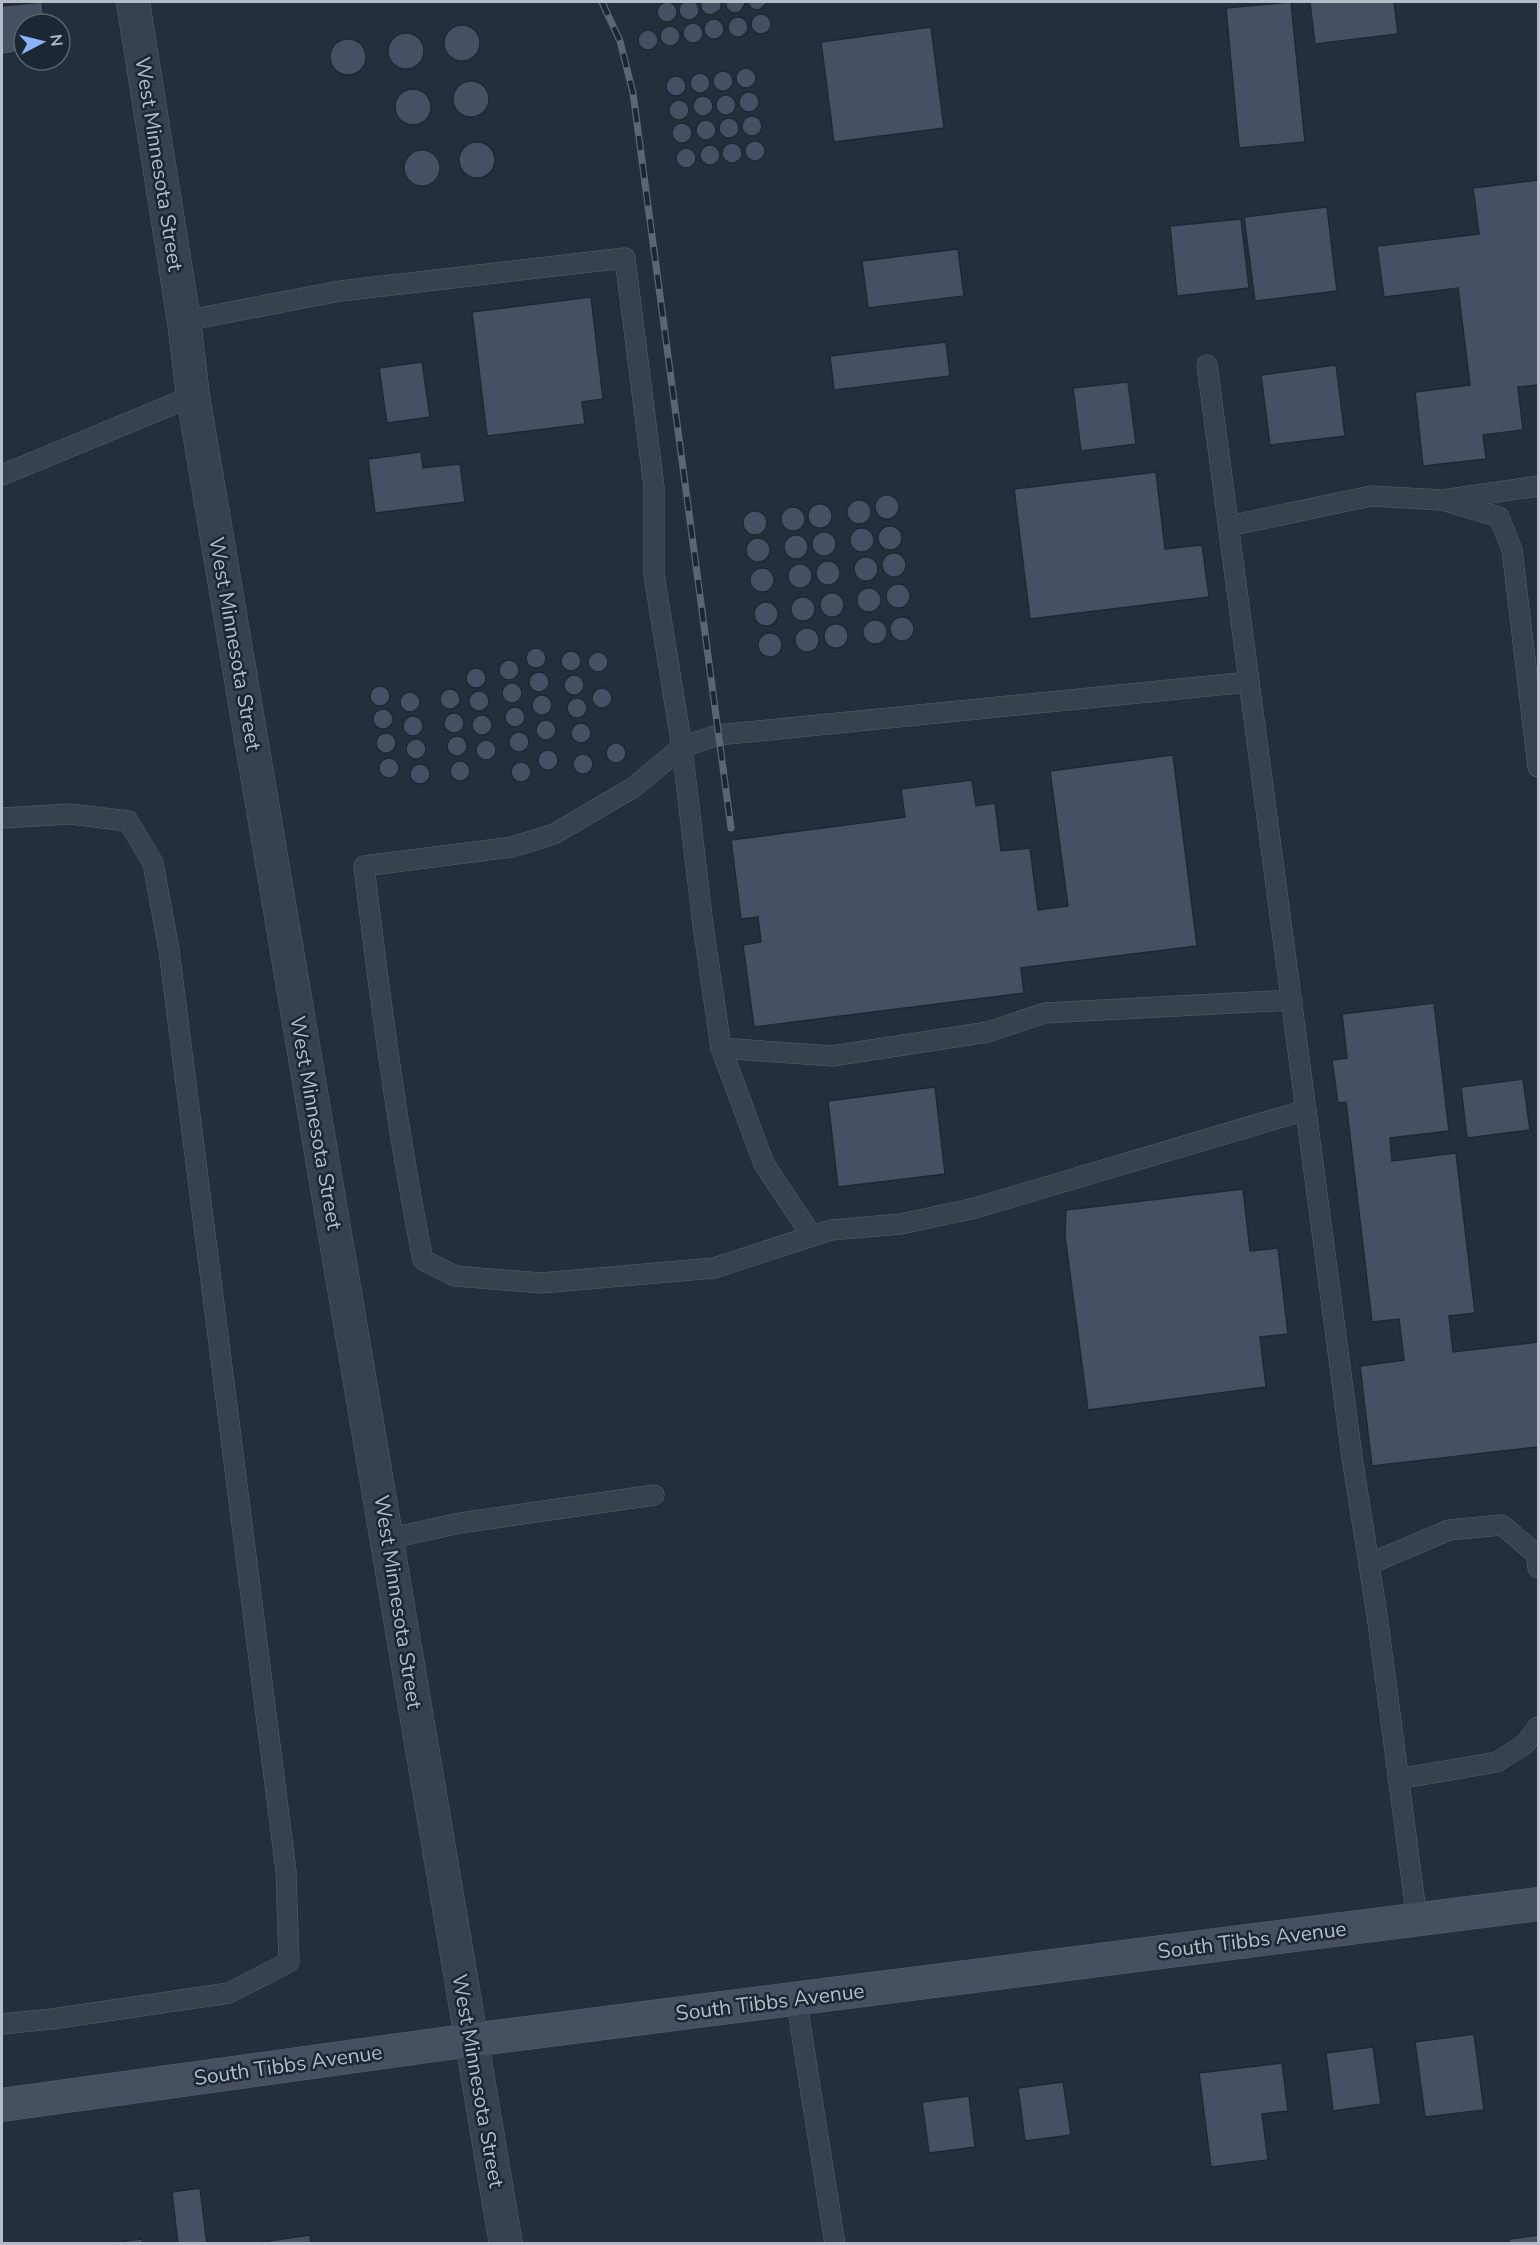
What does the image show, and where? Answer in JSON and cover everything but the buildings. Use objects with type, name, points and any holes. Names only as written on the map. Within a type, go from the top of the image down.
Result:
[{"type":"main road","name":"South Tibbs Avenue","points":[[2,2105],[471,2040],[1539,1904]]},
{"type":"street","name":"West Minnesota Street","points":[[133,2],[184,321],[193,396],[506,2244]]},
{"type":"lane","points":[[184,321],[339,291],[625,258],[654,487],[654,575],[682,747],[703,925],[722,1048],[764,1164],[812,1236]]},
{"type":"lane","points":[[1207,365],[1417,1919]]},
{"type":"lane","points":[[2,475],[193,396]]},
{"type":"lane","points":[[1229,526],[1371,496],[1442,500],[1539,486]]},
{"type":"lane","points":[[1442,500],[1499,517],[1512,550],[1539,767]]},
{"type":"lane","points":[[1249,682],[730,734],[682,747],[634,787],[554,834],[512,847],[364,866],[403,1157],[423,1260],[455,1276],[541,1283],[714,1268],[831,1230],[902,1224],[975,1208],[1306,1110]]},
{"type":"lane","points":[[2,818],[70,814],[128,821],[153,863],[170,950],[282,1837],[286,1871],[289,1962],[229,1993],[52,2019],[2,2024]]},
{"type":"lane","points":[[722,1048],[832,1056],[988,1032],[1046,1013],[1292,1000]]},
{"type":"lane","points":[[387,1539],[460,1523],[654,1495]]},
{"type":"lane","points":[[1369,1564],[1449,1530],[1502,1525],[1536,1554],[1539,1568]]},
{"type":"lane","points":[[1398,1779],[1497,1762],[1525,1744],[1539,1727]]},
{"type":"lane","points":[[796,1998],[835,2244]]},
{"type":"railway","points":[[602,2],[620,41],[633,93],[731,828]]}]
